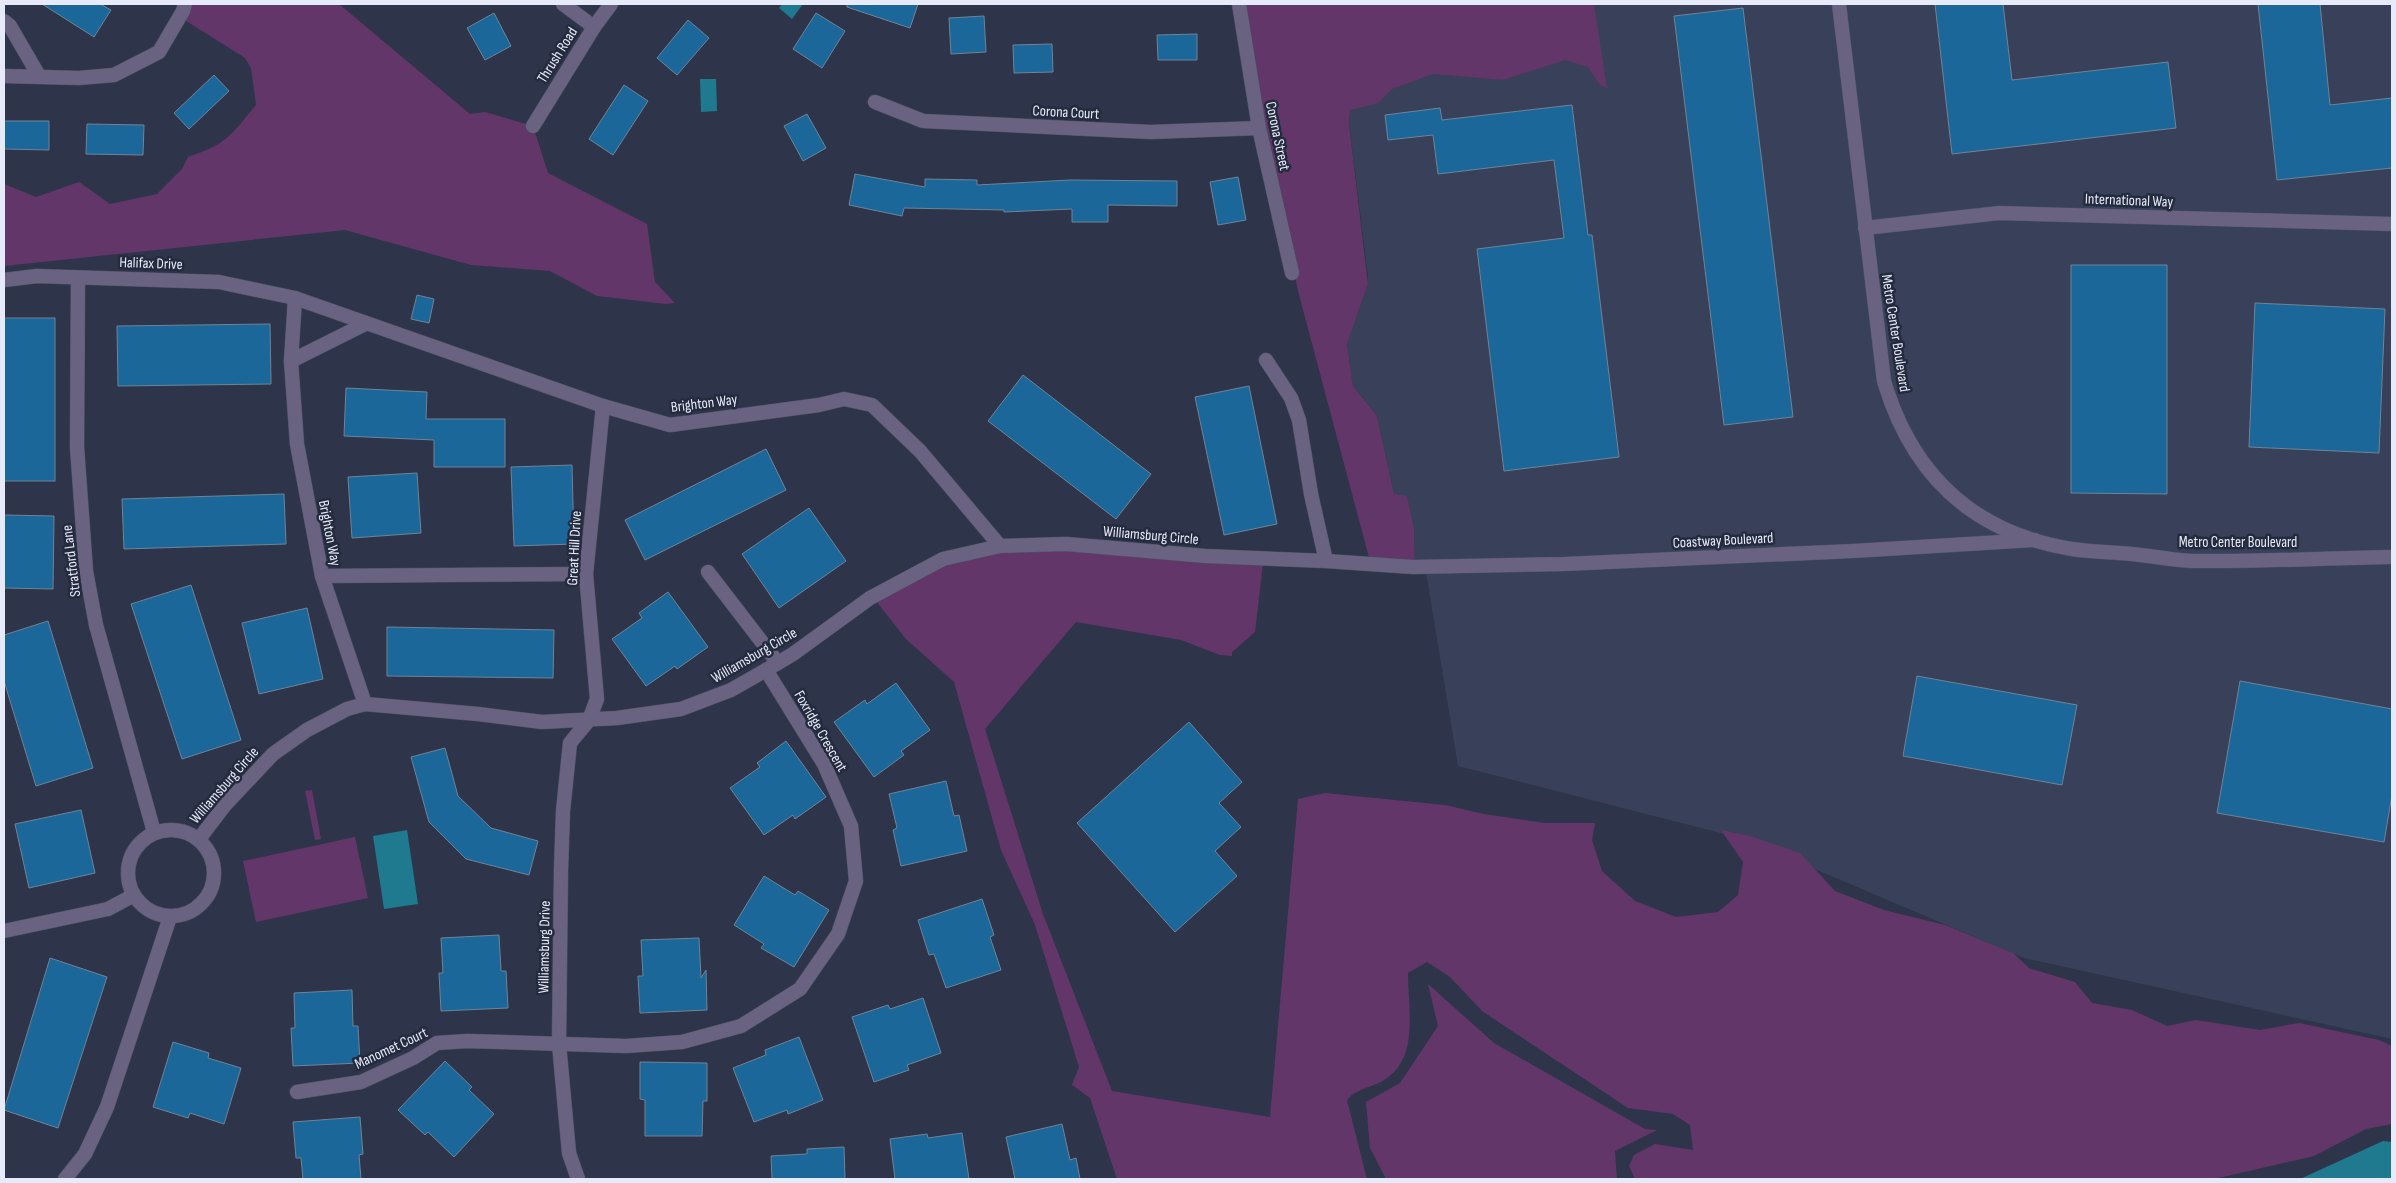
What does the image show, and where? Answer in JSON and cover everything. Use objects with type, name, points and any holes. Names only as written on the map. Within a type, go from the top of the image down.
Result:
[{"type":"street","points":[[4,76],[79,78],[114,74],[159,52],[184,12],[186,4]]},
{"type":"street","points":[[563,4],[594,27]]},
{"type":"street","name":"Thrush Road","points":[[533,126],[594,27],[611,4]]},
{"type":"street","name":"Corona Street","points":[[1239,4],[1258,128],[1292,273]]},
{"type":"street","name":"Metro Center Boulevard","points":[[1839,4],[1883,374],[1893,409],[1906,437],[1941,486],[1989,521],[2034,540],[2072,549],[2191,561],[2392,557]]},
{"type":"street","points":[[4,22],[10,26],[39,76]]},
{"type":"street","name":"Corona Court","points":[[875,102],[923,121],[1151,132],[1258,128]]},
{"type":"street","name":"International Way","points":[[1865,228],[1999,213],[2392,224]]},
{"type":"street","name":"Halifax Drive","points":[[4,280],[37,276],[219,282],[295,298]]},
{"type":"street","name":"Stratford Lane","points":[[78,278],[77,447],[86,571],[96,625],[154,832]]},
{"type":"street","name":"Brighton Way","points":[[365,704],[322,576],[297,444],[291,361],[295,298],[603,406],[670,425],[819,405],[844,399],[872,405],[920,451],[1000,546]]},
{"type":"street","points":[[291,361],[365,324]]},
{"type":"street","points":[[1266,360],[1291,398],[1298,420],[1311,494],[1326,561]]},
{"type":"street","name":"Great Hill Drive","points":[[589,720],[597,699],[586,574],[603,406]]},
{"type":"street","name":"Coastway Boulevard","points":[[1413,567],[1564,564],[1853,551],[2034,540]]},
{"type":"street","name":"Williamsburg Circle","points":[[199,839],[225,804],[272,754],[307,730],[347,709],[365,704],[542,722],[589,720],[681,709],[731,690],[772,667],[870,598],[943,559],[1000,546],[1066,544],[1205,556],[1413,567]]},
{"type":"street","points":[[708,572],[772,667]]},
{"type":"street","points":[[322,576],[586,574]]},
{"type":"street","name":"Foxridge Crescent","points":[[559,1044],[626,1046],[682,1042],[740,1026],[800,989],[838,934],[856,881],[851,826],[824,764],[772,667]]},
{"type":"street","name":"Williamsburg Drive","points":[[578,1179],[569,1153],[559,1044],[563,811],[570,743],[589,720]]},
{"type":"street","name":"Williamsburg Circle","points":[[154,832],[170,829],[185,832],[199,839],[213,862],[212,888],[195,909],[170,917]]},
{"type":"street","points":[[65,1179],[85,1154],[107,1107],[170,917],[149,911],[134,896],[128,878],[130,859],[139,843],[154,832]]},
{"type":"street","points":[[4,931],[108,909],[134,896]]},
{"type":"street","name":"Manomet Court","points":[[297,1092],[361,1082],[413,1058],[437,1043],[467,1041],[559,1044]]},
{"type":"shaded area","points":[[187,4],[339,4],[470,114],[485,112],[533,126],[548,173],[647,224],[655,282],[675,303],[666,304],[597,296],[550,271],[471,265],[345,230],[4,266],[4,184],[36,197],[79,182],[110,204],[157,194],[182,169],[188,157],[211,148],[227,138],[256,105],[251,68],[245,58],[183,19]]},
{"type":"shaded area","points":[[782,4],[803,4],[792,19],[779,8]]},
{"type":"shaded area","points":[[1242,4],[1594,4],[1607,88],[1600,85],[1588,67],[1565,60],[1503,80],[1433,74],[1392,89],[1378,103],[1350,110],[1349,124],[1368,284],[1347,344],[1353,386],[1377,416],[1394,494],[1407,496],[1414,529],[1415,566],[1371,565],[1298,291]]},
{"type":"shaded area","points":[[1567,4],[2392,4],[2392,1039],[2024,958],[1744,839],[1458,766],[1425,566],[1415,566],[1414,529],[1394,494],[1377,416],[1353,386],[1347,344],[1368,284],[1368,275],[1349,124],[1350,114],[1339,49]]},
{"type":"shaded area","points":[[700,79],[716,79],[717,111],[701,112]]},
{"type":"shaded area","points":[[1014,547],[1263,563],[1255,632],[1232,652],[1232,656],[1220,655],[1181,640],[1076,622],[985,729],[1043,914],[1112,1091],[1270,1117],[1298,799],[1325,793],[1445,805],[1484,814],[1545,823],[1595,823],[1592,840],[1602,871],[1635,901],[1676,917],[1718,912],[1738,895],[1743,862],[1721,830],[1750,836],[1800,853],[1835,891],[1884,910],[1945,925],[2013,953],[2029,968],[2075,982],[2092,1003],[2132,1010],[2167,1026],[2196,1020],[2260,1030],[2299,1023],[2379,1040],[2392,1046],[2392,1124],[2366,1129],[2314,1156],[2214,1179],[1635,1179],[1629,1166],[1634,1155],[1655,1144],[1693,1150],[1690,1125],[1673,1114],[1628,1108],[1482,1011],[1450,977],[1427,962],[1408,973],[1410,1030],[1404,1057],[1397,1069],[1387,1078],[1356,1092],[1347,1100],[1367,1179],[1117,1179],[1090,1098],[1072,1085],[1079,1067],[1035,925],[1001,850],[954,682],[906,639],[876,601],[921,566]]},
{"type":"shaded area","points":[[312,790],[321,839],[315,840],[305,791]]},
{"type":"shaded area","points":[[407,830],[418,904],[384,909],[373,836]]},
{"type":"shaded area","points":[[355,837],[368,898],[256,922],[243,861]]},
{"type":"shaded area","points":[[1428,984],[1494,1043],[1645,1129],[1657,1130],[1615,1151],[1617,1179],[1386,1179],[1370,1148],[1366,1102],[1400,1083],[1438,1026]]},
{"type":"shaded area","points":[[2383,1141],[2392,1142],[2392,1179],[2300,1179]]},
{"type":"building","points":[[42,4],[100,4],[111,10],[94,37]]},
{"type":"building","points":[[847,4],[918,4],[910,28],[847,7]]},
{"type":"building","points":[[1935,4],[2003,4],[2012,80],[2168,62],[2176,128],[1952,154]]},
{"type":"building","points":[[2258,4],[2320,4],[2330,105],[2392,98],[2392,168],[2277,180]]},
{"type":"building","points":[[1743,8],[1793,417],[1724,425],[1674,16]]},
{"type":"building","points":[[494,13],[511,46],[485,60],[467,28]]},
{"type":"building","points":[[816,13],[845,31],[822,68],[793,49]]},
{"type":"building","points":[[984,16],[986,52],[951,54],[949,18]]},
{"type":"building","points":[[688,20],[709,38],[677,75],[657,58]]},
{"type":"building","points":[[1197,34],[1197,60],[1158,60],[1157,35]]},
{"type":"building","points":[[1052,44],[1053,72],[1014,73],[1013,45]]},
{"type":"building","points":[[214,75],[229,91],[189,129],[174,113]]},
{"type":"building","points":[[624,85],[648,101],[613,155],[589,139]]},
{"type":"building","points":[[1572,105],[1588,235],[1592,235],[1619,457],[1504,471],[1477,249],[1564,238],[1554,160],[1438,174],[1433,135],[1388,140],[1385,115],[1440,108],[1442,120]]},
{"type":"building","points":[[807,114],[826,148],[803,161],[784,126]]},
{"type":"building","points":[[4,121],[49,121],[49,150],[4,149]]},
{"type":"building","points":[[87,124],[144,125],[143,155],[86,154]]},
{"type":"building","points":[[855,174],[925,187],[925,179],[977,180],[977,185],[1070,180],[1177,181],[1177,206],[1108,205],[1108,222],[1072,222],[1072,209],[1004,212],[1004,210],[904,208],[902,216],[849,205]]},
{"type":"building","points":[[1238,177],[1246,220],[1218,225],[1210,182]]},
{"type":"building","points":[[2071,265],[2167,265],[2167,494],[2071,493]]},
{"type":"building","points":[[417,295],[434,299],[429,323],[411,319]]},
{"type":"building","points":[[2255,303],[2385,309],[2379,453],[2249,447]]},
{"type":"building","points":[[4,318],[55,318],[55,481],[4,481]]},
{"type":"building","points":[[270,324],[271,384],[118,386],[117,326]]},
{"type":"building","points":[[1023,375],[1151,474],[1116,519],[988,421]]},
{"type":"building","points":[[1249,386],[1277,524],[1224,535],[1195,397]]},
{"type":"building","points":[[346,388],[427,392],[426,419],[505,419],[505,467],[434,467],[434,440],[344,436]]},
{"type":"building","points":[[766,449],[786,490],[645,560],[625,520]]},
{"type":"building","points":[[572,465],[574,544],[514,546],[511,467]]},
{"type":"building","points":[[417,473],[421,533],[352,538],[348,477]]},
{"type":"building","points":[[284,494],[286,544],[124,549],[122,499]]},
{"type":"building","points":[[809,508],[846,561],[779,608],[742,554]]},
{"type":"building","points":[[4,515],[54,516],[53,589],[4,588]]},
{"type":"building","points":[[191,585],[241,740],[182,759],[131,604]]},
{"type":"building","points":[[668,592],[708,647],[677,669],[675,666],[646,686],[612,639],[642,618],[639,613]]},
{"type":"building","points":[[307,608],[323,679],[259,694],[242,623]]},
{"type":"building","points":[[48,621],[93,768],[36,786],[4,681],[4,635]]},
{"type":"building","points":[[387,627],[554,630],[553,678],[387,676]]},
{"type":"building","points":[[1917,676],[2077,705],[2062,785],[1903,756]]},
{"type":"building","points":[[2240,681],[2392,709],[2392,795],[2384,842],[2217,813]]},
{"type":"building","points":[[896,683],[930,730],[901,751],[904,755],[874,777],[834,722],[865,700],[867,704]]},
{"type":"building","points":[[1189,722],[1242,782],[1219,803],[1241,827],[1215,851],[1237,876],[1175,932],[1077,823]]},
{"type":"building","points":[[786,741],[826,797],[795,819],[793,815],[764,835],[730,788],[760,767],[757,763]]},
{"type":"building","points":[[445,748],[458,796],[491,828],[538,841],[529,875],[466,859],[429,822],[411,757]]},
{"type":"building","points":[[946,781],[954,816],[959,815],[967,851],[901,866],[893,830],[897,828],[889,794]]},
{"type":"building","points":[[81,810],[95,873],[29,888],[15,824]]},
{"type":"building","points":[[764,876],[795,895],[798,891],[829,910],[794,967],[761,948],[764,944],[734,925]]},
{"type":"building","points":[[982,899],[994,935],[990,937],[1001,970],[946,988],[934,954],[929,955],[918,920]]},
{"type":"building","points":[[499,935],[501,971],[506,971],[508,1008],[441,1011],[439,973],[443,973],[441,938]]},
{"type":"building","points":[[699,938],[701,978],[706,970],[707,1010],[640,1013],[638,976],[643,976],[641,940]]},
{"type":"building","points":[[50,958],[107,977],[58,1128],[4,1110]]},
{"type":"building","points":[[352,990],[353,1026],[358,1026],[360,1063],[293,1066],[291,1028],[295,1028],[294,993]]},
{"type":"building","points":[[923,998],[941,1053],[907,1065],[909,1070],[874,1082],[852,1017],[888,1005],[890,1009]]},
{"type":"building","points":[[799,1037],[823,1100],[788,1114],[787,1110],[754,1122],[733,1068],[766,1055],[765,1050]]},
{"type":"building","points":[[173,1042],[209,1053],[208,1058],[241,1068],[224,1124],[190,1113],[188,1118],[153,1107]]},
{"type":"building","points":[[445,1061],[472,1087],[469,1090],[494,1114],[454,1157],[428,1132],[425,1135],[398,1110]]},
{"type":"building","points":[[640,1062],[707,1063],[707,1101],[703,1101],[702,1136],[645,1136],[645,1100],[640,1099]]},
{"type":"building","points":[[360,1117],[363,1154],[359,1155],[361,1179],[303,1179],[301,1158],[296,1158],[293,1122]]},
{"type":"building","points":[[1062,1124],[1070,1160],[1076,1158],[1080,1179],[1015,1179],[1006,1137]]},
{"type":"building","points":[[962,1133],[969,1179],[895,1179],[890,1139],[927,1134],[928,1138]]},
{"type":"building","points":[[844,1147],[845,1179],[772,1179],[771,1156],[807,1154],[807,1149]]}]
